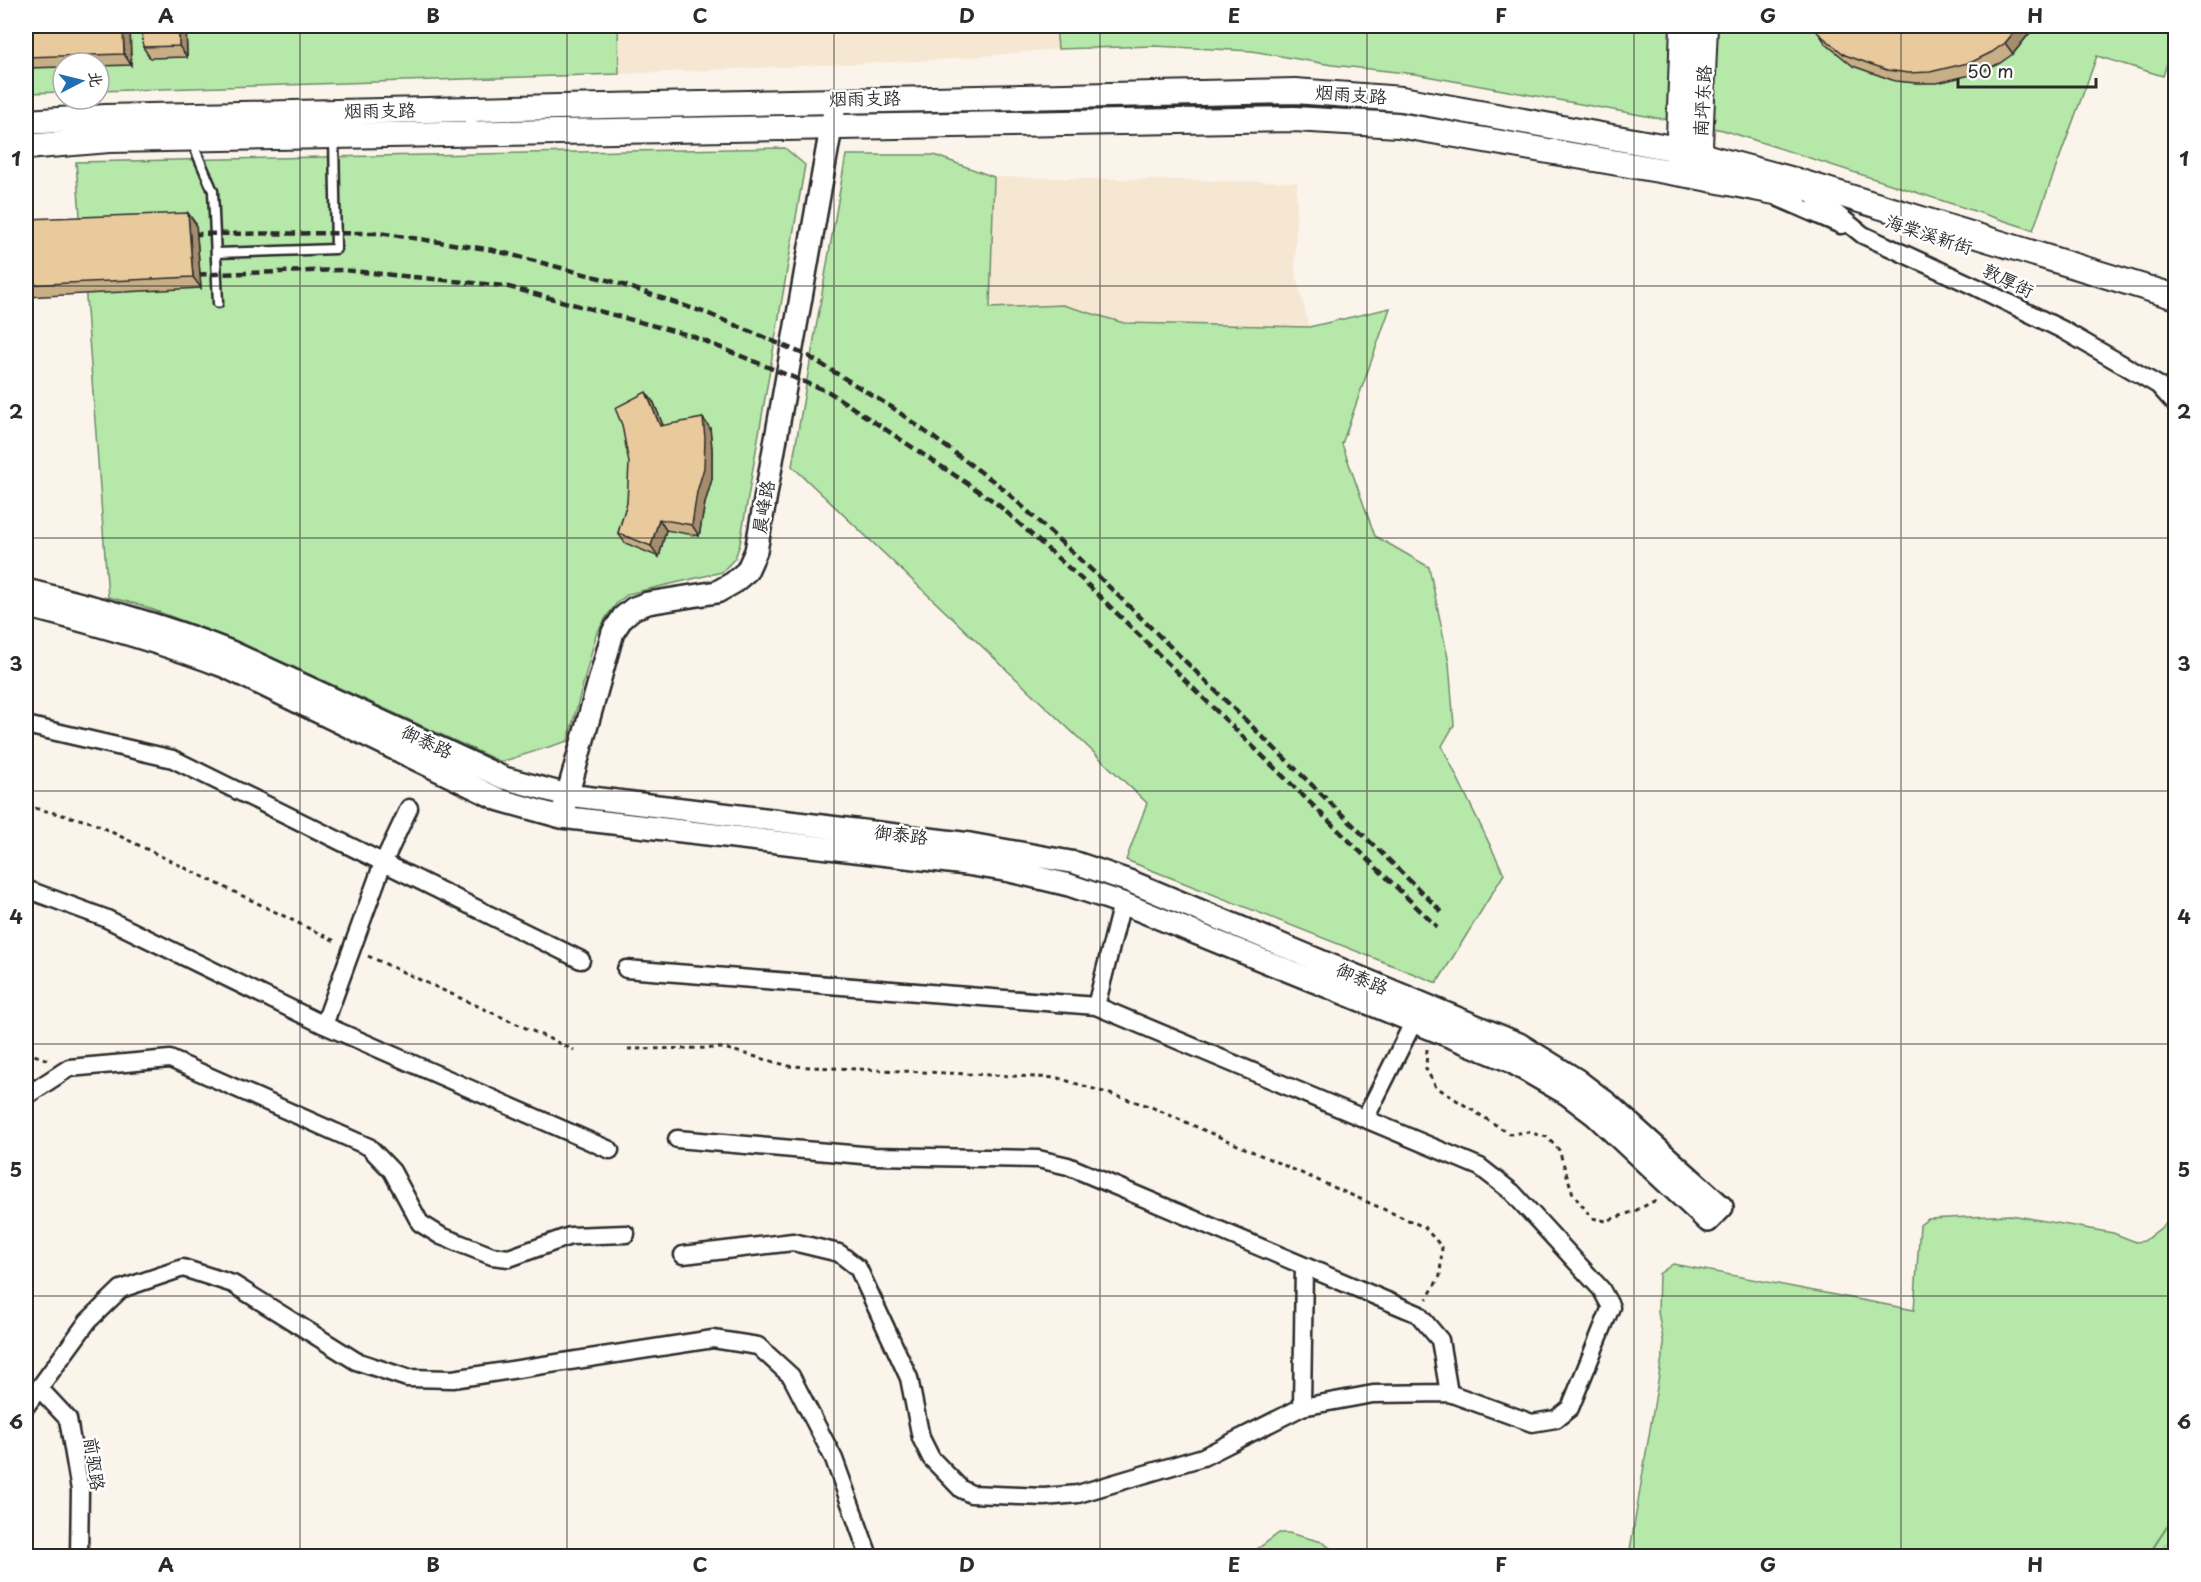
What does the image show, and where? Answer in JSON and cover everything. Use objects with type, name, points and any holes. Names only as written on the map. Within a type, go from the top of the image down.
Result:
[{"type":"main road","name":"南坪东路","points":[[1683,26],[1693,67]]},
{"type":"main road","name":"南坪东路","points":[[1689,164],[1693,67],[1705,26]]},
{"type":"main road","name":"烟雨支路","points":[[26,122],[106,117],[1295,91],[1402,99],[1689,164]]},
{"type":"main road","name":"烟雨支路","points":[[26,147],[109,140],[191,138],[1306,119],[1398,125],[1689,164]]},
{"type":"main road","name":"海棠溪新街","points":[[1689,164],[1794,180],[2175,297]]},
{"type":"main road","name":"海棠溪新街","points":[[1689,164],[1757,188],[1819,200],[2175,314]]},
{"type":"street","name":"晨峰路","points":[[561,817],[613,632],[623,617],[634,608],[648,603],[717,592],[733,583],[747,570],[756,551],[836,100]]},
{"type":"street","name":"敦厚街","points":[[1794,180],[1863,235],[2063,330],[2158,385],[2175,405]]},
{"type":"street","points":[[1757,188],[1863,235]]},
{"type":"street","name":"御泰路","points":[[26,590],[190,636],[241,656],[504,778],[567,795],[1017,851],[1076,863],[1130,881],[1421,1019],[1508,1060],[1567,1094],[1596,1116],[1675,1188],[1715,1214],[1607,1103],[1577,1080],[1519,1044],[1421,1019],[1122,903],[1069,885],[1011,871],[561,817],[500,800],[226,667],[144,639],[26,606]]},
{"type":"street","points":[[26,725],[172,759],[581,960]]},
{"type":"street","points":[[324,1025],[383,863],[409,808]]},
{"type":"street","points":[[26,889],[105,918],[324,1025],[610,1150]]},
{"type":"street","points":[[1096,1006],[1122,903]]},
{"type":"street","points":[[626,969],[1096,1006],[1480,1167],[1512,1192],[1601,1289],[1611,1307],[1570,1408],[1556,1419],[1532,1424],[1449,1393],[1373,1394],[1302,1407],[1203,1457],[1078,1494],[1044,1497],[971,1494],[962,1489],[931,1458],[921,1438],[909,1378],[858,1268],[839,1253],[793,1242],[683,1255]]},
{"type":"street","points":[[1365,1119],[1421,1019]]},
{"type":"street","points":[[26,1096],[69,1068],[170,1059],[369,1147],[392,1171],[420,1223],[441,1236],[492,1256],[509,1258],[570,1236],[626,1234]]},
{"type":"street","points":[[677,1139],[873,1156],[1038,1159],[1068,1166],[1418,1314],[1440,1340],[1449,1393]]},
{"type":"street","points":[[1302,1407],[1304,1266]]},
{"type":"street","points":[[26,1406],[88,1321],[120,1289],[183,1268],[233,1284],[356,1361],[407,1378],[453,1379],[713,1339],[758,1346],[791,1376],[834,1459],[869,1557]]},
{"type":"street","name":"前驱路","points":[[39,1388],[68,1419],[80,1490],[79,1557]]},
{"type":"lane","points":[[216,253],[336,249],[334,136]]},
{"type":"lane","points":[[191,138],[213,191],[218,303]]},
{"type":"path","points":[[26,806],[91,822],[352,949],[574,1050]]},
{"type":"path","points":[[1421,1019],[1426,1069],[1436,1087],[1510,1134],[1528,1132],[1547,1137],[1559,1150],[1573,1194],[1592,1218],[1606,1221],[1635,1211],[1675,1188]]},
{"type":"path","points":[[628,1049],[724,1048],[789,1066],[1058,1078],[1149,1106],[1424,1227],[1442,1247],[1440,1276],[1418,1314]]},
{"type":"shaded area","points":[[618,26],[1056,26],[1058,49],[939,60],[619,74]]},
{"type":"shaded area","points":[[994,177],[1297,182],[1295,270],[1309,327],[1124,323],[1063,305],[990,308]]},
{"type":"green space","points":[[26,26],[618,26],[619,74],[111,91],[111,51],[51,51],[51,92],[26,93]]},
{"type":"green space","points":[[1056,26],[2175,26],[2176,35],[2163,76],[2097,56],[2033,230],[1723,130],[1415,74],[1332,65],[1252,51],[1154,46],[1058,49]]},
{"type":"green space","points":[[785,148],[805,165],[740,544],[735,558],[722,572],[628,594],[617,603],[596,635],[568,741],[501,762],[237,641],[140,605],[108,597],[76,162]]},
{"type":"green space","points":[[846,155],[934,155],[994,177],[990,308],[1063,305],[1124,323],[1309,327],[1390,308],[1342,444],[1375,536],[1429,567],[1449,663],[1454,725],[1442,746],[1504,874],[1437,983],[1126,860],[1147,803],[792,466]]},
{"type":"green space","points":[[2011,1215],[2113,1233],[2136,1242],[2144,1241],[2171,1220],[2175,1222],[2175,1515],[2152,1549],[2150,1556],[1629,1556],[1664,1345],[1658,1312],[1659,1274],[1673,1264],[1914,1310],[1920,1225],[1928,1219]]},
{"type":"green space","points":[[2175,1515],[2175,1556],[2150,1556],[2152,1550]]},
{"type":"green space","points":[[1279,1533],[1289,1533],[1322,1542],[1341,1556],[1248,1556]]},
{"type":"building","points":[[26,26],[123,26],[124,54],[111,54],[111,51],[51,51],[51,56],[26,57]]},
{"type":"building","points":[[142,26],[179,26],[179,46],[143,47]]},
{"type":"building","points":[[1814,26],[2019,26],[2005,43],[1972,62],[1930,72],[1908,73],[1887,70],[1845,55],[1818,33]]},
{"type":"building","points":[[188,213],[193,277],[26,285],[26,219]]},
{"type":"building","points":[[646,392],[660,426],[703,418],[705,438],[704,468],[697,492],[692,525],[659,519],[651,546],[618,533],[627,503],[629,463],[622,425],[615,408]]},
{"type":"railway","points":[[179,234],[379,233],[493,250],[611,281],[709,314],[808,356],[893,408],[1000,486],[1097,575],[1444,914]]},
{"type":"railway","points":[[184,275],[342,270],[505,286],[692,336],[829,392],[995,502],[1089,586],[1437,927]]}]
